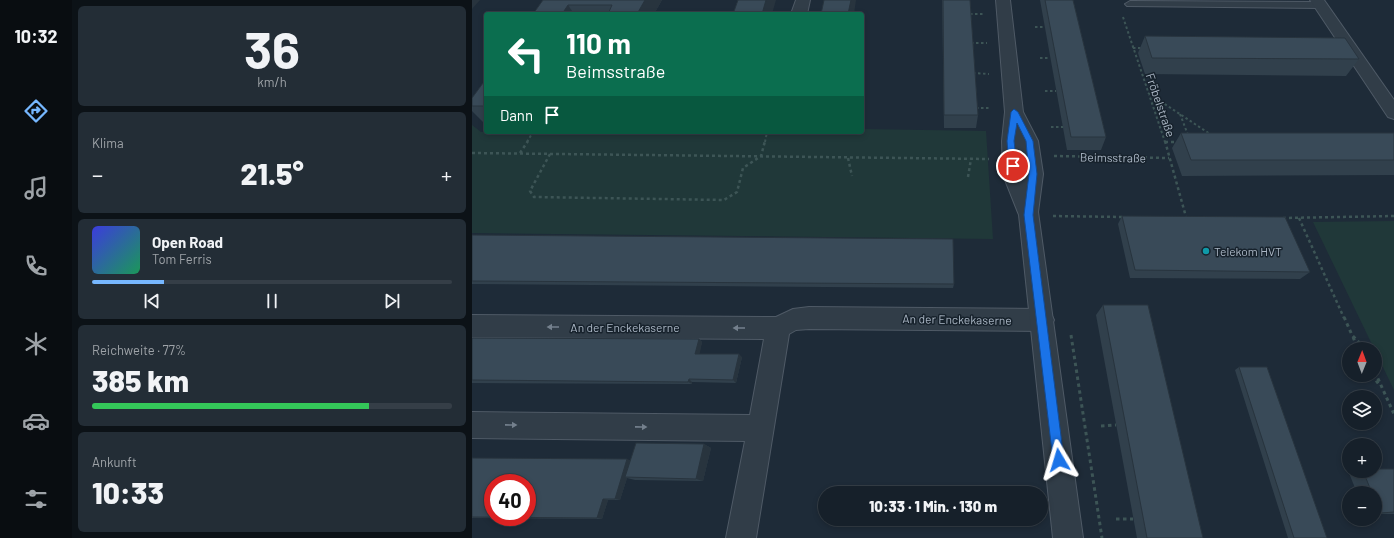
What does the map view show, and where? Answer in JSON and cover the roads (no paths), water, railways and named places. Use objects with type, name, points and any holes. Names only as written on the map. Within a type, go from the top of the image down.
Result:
[{"type":"street","points":[[800,12],[803,0]]},
{"type":"street","points":[[1003,0],[1014,112],[1011,141],[1014,174],[1040,216],[1042,320],[1068,538]]},
{"type":"street","points":[[1319,2],[1394,113]]},
{"type":"street","name":"An der Enckekaserne","points":[[472,326],[778,328],[793,320],[809,318],[1042,320]]},
{"type":"street","points":[[741,538],[778,328]]},
{"type":"street","points":[[472,425],[761,428]]},
{"type":"lane","points":[[1130,4],[1319,2]]},
{"type":"place","name":"Telekom HVT","points":[[1206,251]]}]
